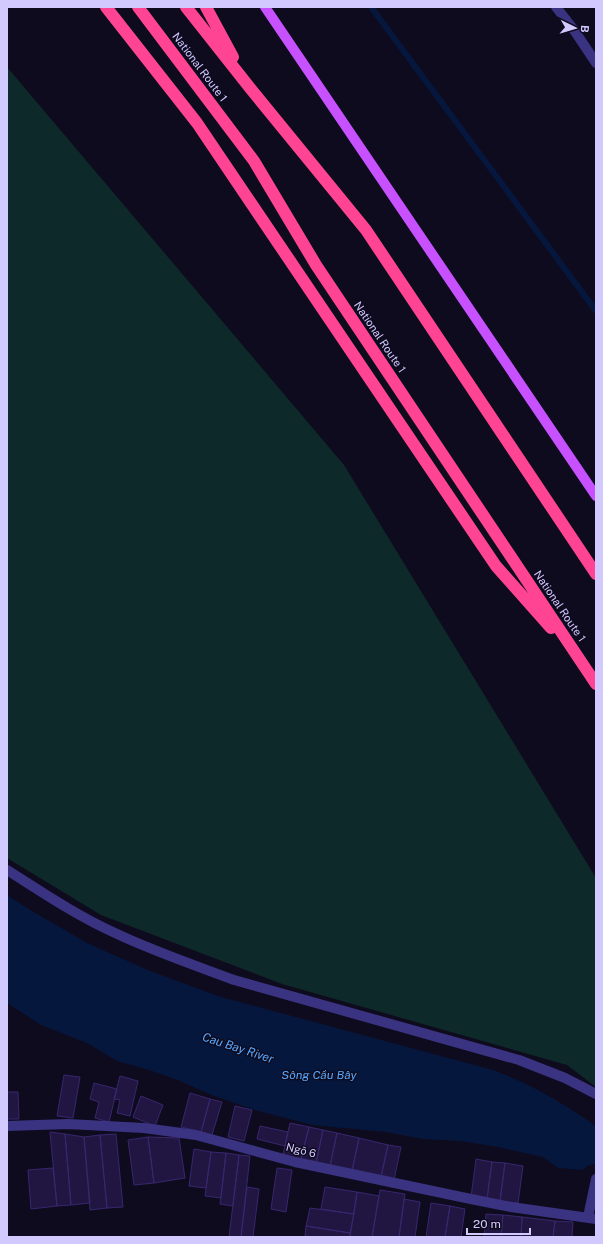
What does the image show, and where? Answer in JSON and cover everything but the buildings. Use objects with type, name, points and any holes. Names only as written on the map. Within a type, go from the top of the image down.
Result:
[{"type":"highway","points":[[106,7],[197,122],[496,566],[580,660]]},
{"type":"highway","name":"National Route 1","points":[[138,7],[254,161],[316,266],[596,684]]},
{"type":"highway","points":[[186,7],[366,230],[596,574]]},
{"type":"highway","points":[[206,7],[250,88]]},
{"type":"main road","points":[[265,7],[596,496]]},
{"type":"street","points":[[556,7],[574,30],[596,63]]},
{"type":"street","points":[[7,870],[77,914],[114,933],[195,966],[234,980],[519,1060],[565,1078],[596,1094]]},
{"type":"street","name":"Ngõ 6","points":[[7,1126],[68,1124],[144,1128],[196,1135],[295,1162],[466,1198],[592,1218]]},
{"type":"street","points":[[592,1218],[593,1193],[596,1179]]},
{"type":"green space","points":[[7,67],[344,465],[596,878],[596,1087],[567,1065],[282,984],[101,915],[7,858]]},
{"type":"water","name":"Sông Cầu Bây","points":[[7,895],[87,943],[150,971],[221,997],[493,1070],[520,1081],[558,1101],[596,1127],[596,1164],[587,1166],[583,1170],[558,1168],[543,1157],[498,1147],[461,1141],[423,1139],[386,1132],[312,1125],[255,1110],[209,1094],[178,1080],[117,1061],[87,1043],[41,1025],[7,1003]]},
{"type":"waterway","points":[[371,7],[596,311]]},
{"type":"water label","name":"Cau Bay River","points":[[238,1048]]}]
